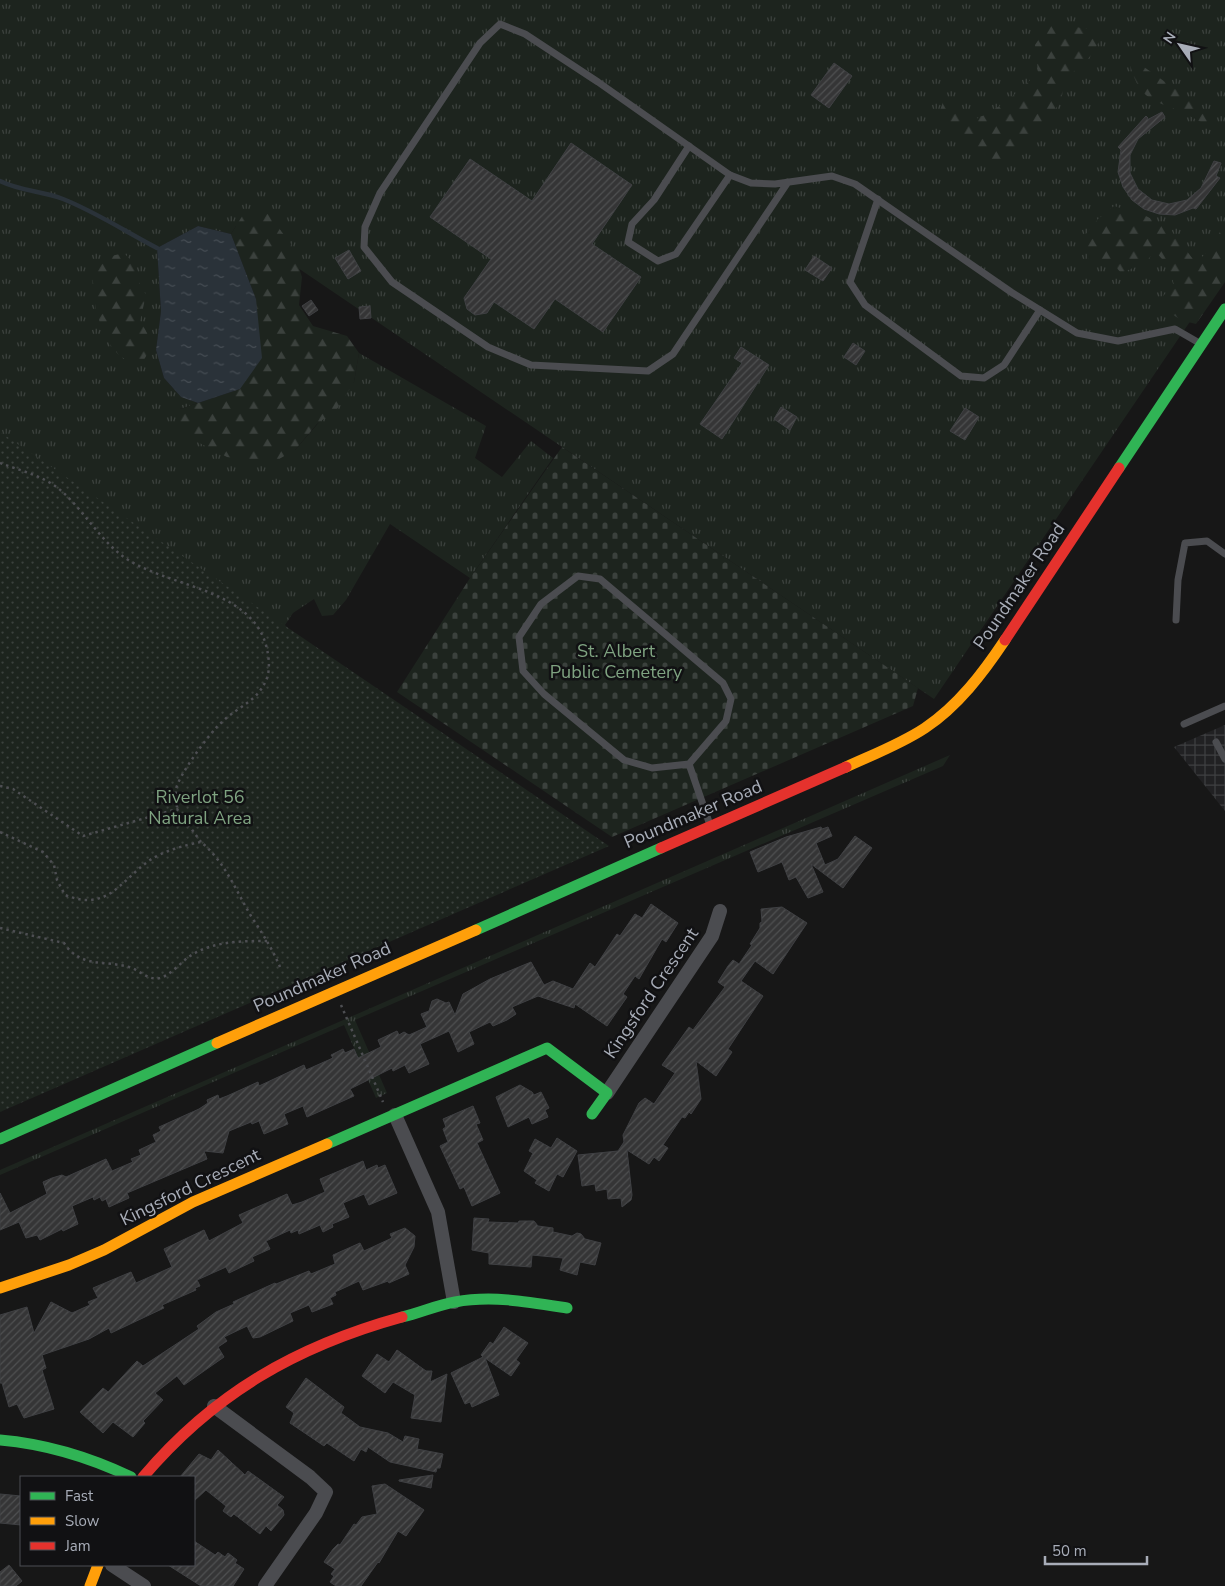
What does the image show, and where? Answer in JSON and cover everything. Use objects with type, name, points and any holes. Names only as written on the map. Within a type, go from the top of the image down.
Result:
[{"type":"street","name":"Poundmaker Road","points":[[0,1139],[710,825],[882,751],[925,728],[954,704],[986,668],[1225,309]]},
{"type":"street","name":"Kingsford Crescent","points":[[592,1114],[712,936],[720,911]]},
{"type":"street","name":"Kingsford Crescent","points":[[0,1288],[69,1265],[104,1250],[192,1202],[547,1048],[607,1093]]},
{"type":"street","points":[[395,1115],[438,1212],[454,1302]]},
{"type":"street","points":[[144,1476],[188,1427],[244,1384],[282,1364],[359,1330],[454,1302],[513,1300],[567,1308]]},
{"type":"street","points":[[214,1406],[310,1477],[326,1492],[316,1514],[265,1586]]},
{"type":"street","points":[[0,1440],[57,1449],[100,1463],[128,1476]]},
{"type":"street","points":[[90,1586],[98,1566]]},
{"type":"street","points":[[114,1566],[144,1586]]},
{"type":"lane","points":[[788,182],[673,354],[648,371],[531,365],[488,347],[392,282],[364,247],[365,227],[380,193],[480,43],[500,24],[525,34],[598,82],[730,175],[751,183],[788,182],[832,176],[855,184],[1040,310],[1077,333],[1118,341],[1175,329],[1201,344]]},
{"type":"lane","points":[[689,146],[654,200],[632,224],[628,242],[658,261],[676,254],[730,175]]},
{"type":"lane","points":[[878,200],[850,282],[864,306],[961,376],[984,378],[1004,365],[1040,310]]},
{"type":"lane","points":[[1176,620],[1178,580],[1185,543],[1207,541],[1225,554]]},
{"type":"lane","points":[[578,576],[600,579],[723,683],[731,699],[726,722],[689,764],[652,768],[624,760],[544,694],[523,671],[519,637],[541,604],[578,576]]},
{"type":"lane","points":[[1184,724],[1225,706]]},
{"type":"lane","points":[[1216,742],[1225,759]]},
{"type":"lane","points":[[689,764],[710,825]]},
{"type":"path","points":[[0,463],[58,488],[120,554],[143,569],[182,582],[234,605],[263,633],[269,660],[268,677],[260,693],[249,704],[222,721],[204,743],[176,788],[177,809],[201,842],[213,852],[229,875],[268,941],[280,967]]},
{"type":"path","points":[[0,786],[13,789],[83,836],[177,809]]},
{"type":"path","points":[[0,832],[43,852],[54,865],[57,880],[65,895],[79,900],[101,898],[118,890],[152,859],[201,842]]},
{"type":"path","points":[[0,928],[64,943],[70,952],[86,960],[127,966],[140,970],[149,978],[160,978],[190,956],[207,948],[240,941],[268,941]]},
{"type":"path","points":[[349,1023],[383,1102]]},
{"type":"shaded area","points":[[1225,725],[1225,811],[1174,747]]},
{"type":"green space","points":[[0,0],[1225,0],[1225,270],[934,699],[236,226],[231,234],[198,226],[157,248],[161,311],[156,350],[164,378],[181,397],[198,403],[180,409],[295,450],[354,382],[359,353],[486,426],[475,458],[502,477],[531,441],[553,458],[470,578],[390,524],[346,600],[333,615],[322,616],[314,599],[293,613],[285,625],[301,643],[0,801]]},
{"type":"green space","points":[[1050,23],[1102,31],[1097,46],[1089,58],[1066,77],[1061,100],[1042,131],[1014,161],[992,162],[938,116],[943,102],[957,107],[976,119],[1002,105],[1038,72],[1035,45]]},
{"type":"green space","points":[[1129,61],[1144,67],[1212,115],[1211,127],[1149,97],[1138,85]]},
{"type":"green space","points":[[1114,206],[1144,215],[1169,228],[1196,263],[1208,251],[1225,224],[1225,282],[1196,324],[1178,318],[1171,312],[1163,296],[1174,285],[1169,267],[1155,251],[1145,263],[1121,273],[1111,261],[1089,261],[1082,239],[1098,219]]},
{"type":"green space","points":[[246,210],[268,214],[291,244],[302,277],[299,305],[313,326],[347,336],[359,353],[354,382],[337,409],[317,424],[295,450],[272,463],[227,457],[180,433],[180,409],[240,389],[256,299],[231,234]]},
{"type":"green space","points":[[124,253],[135,265],[138,280],[146,295],[140,321],[149,337],[150,346],[142,363],[124,359],[112,347],[101,326],[93,291],[92,269],[107,257]]},
{"type":"green space","name":"Riverlot 56 Natural Area","points":[[0,432],[609,846],[0,1112]]},
{"type":"green space","name":"St. Albert Public Cemetery","points":[[562,447],[918,688],[913,706],[612,837],[397,692],[470,578]]},
{"type":"green space","points":[[950,755],[943,766],[355,1020],[387,1093],[376,1098],[344,1025],[0,1175],[0,1170]]},
{"type":"water","points":[[198,226],[231,234],[256,299],[262,358],[240,389],[198,403],[181,397],[164,378],[156,350],[161,311],[157,248]]},
{"type":"building","points":[[834,63],[852,76],[829,108],[811,95]]},
{"type":"building","points":[[1162,112],[1165,117],[1138,139],[1130,155],[1130,173],[1138,189],[1152,200],[1169,204],[1187,200],[1201,188],[1214,161],[1221,163],[1216,176],[1220,178],[1196,209],[1193,208],[1175,215],[1159,214],[1144,209],[1132,200],[1123,187],[1118,172],[1121,150],[1118,147],[1146,116],[1147,120]]},
{"type":"building","points":[[571,143],[632,185],[592,244],[641,277],[603,332],[555,299],[534,329],[494,302],[487,313],[475,315],[467,309],[464,298],[491,259],[430,217],[470,159],[532,201]]},
{"type":"building","points":[[349,250],[361,271],[348,279],[335,258]]},
{"type":"building","points":[[814,256],[832,268],[823,281],[805,270]]},
{"type":"building","points":[[311,300],[318,310],[309,316],[302,306]]},
{"type":"building","points":[[370,306],[371,318],[360,319],[359,307]]},
{"type":"building","points":[[853,343],[865,351],[856,365],[844,357]]},
{"type":"building","points":[[741,347],[769,365],[722,439],[700,424],[742,363],[734,358]]},
{"type":"building","points":[[781,407],[797,417],[790,430],[774,419]]},
{"type":"building","points":[[965,408],[979,417],[965,440],[950,431]]},
{"type":"building","points":[[821,827],[822,829],[828,827],[832,836],[816,843],[825,865],[838,859],[855,836],[872,848],[843,888],[811,864],[823,892],[808,898],[796,877],[789,880],[782,862],[758,872],[750,852],[786,837]]},
{"type":"building","points":[[651,904],[678,923],[666,942],[662,939],[639,979],[635,976],[623,994],[627,997],[607,1026],[575,1004],[574,1008],[538,996],[512,1007],[516,1014],[507,1020],[493,1026],[490,1022],[469,1032],[474,1044],[458,1052],[449,1031],[420,1044],[429,1064],[409,1073],[405,1065],[393,1071],[392,1068],[350,1089],[354,1096],[307,1117],[303,1106],[284,1114],[288,1124],[264,1134],[259,1121],[252,1124],[251,1122],[229,1131],[223,1153],[204,1151],[207,1159],[127,1193],[129,1198],[109,1207],[106,1199],[102,1201],[100,1197],[94,1200],[93,1197],[72,1206],[78,1224],[63,1231],[62,1229],[40,1240],[37,1235],[26,1238],[19,1222],[0,1230],[0,1193],[10,1213],[47,1194],[43,1182],[52,1178],[62,1175],[66,1177],[106,1159],[112,1171],[133,1162],[131,1159],[141,1155],[139,1150],[156,1142],[153,1135],[161,1131],[159,1127],[199,1109],[208,1103],[207,1100],[218,1095],[219,1099],[258,1082],[259,1086],[304,1065],[306,1070],[333,1058],[331,1055],[343,1049],[345,1053],[354,1049],[358,1058],[381,1047],[378,1040],[397,1031],[399,1035],[404,1032],[409,1035],[427,1027],[421,1014],[429,1011],[432,1001],[437,999],[446,1003],[449,1002],[455,1015],[463,994],[490,979],[531,962],[544,985],[553,981],[573,989],[590,963],[595,967],[617,934],[620,936],[635,914],[642,918]]},
{"type":"building","points":[[782,907],[807,923],[773,974],[755,961],[741,981],[763,996],[728,1049],[732,1052],[716,1076],[696,1061],[701,1099],[691,1114],[689,1112],[685,1118],[682,1117],[663,1145],[668,1148],[659,1161],[654,1157],[649,1164],[627,1150],[632,1195],[631,1200],[622,1207],[621,1198],[608,1199],[607,1189],[596,1191],[595,1184],[582,1186],[578,1155],[618,1151],[624,1142],[623,1135],[639,1103],[645,1098],[654,1104],[675,1073],[662,1065],[689,1027],[693,1030],[725,987],[718,982],[728,966],[733,960],[739,964],[752,945],[750,944],[762,922],[761,909]]},
{"type":"building","points":[[520,1085],[534,1095],[541,1092],[549,1108],[545,1110],[548,1117],[532,1124],[529,1117],[508,1127],[496,1097]]},
{"type":"building","points":[[473,1106],[480,1123],[476,1124],[483,1140],[477,1143],[500,1193],[472,1206],[464,1187],[460,1189],[440,1146],[448,1142],[443,1129],[446,1127],[443,1119]]},
{"type":"building","points":[[557,1138],[577,1151],[563,1177],[557,1174],[549,1191],[535,1183],[537,1180],[524,1171],[533,1153],[529,1151],[535,1139],[551,1148]]},
{"type":"building","points":[[363,1161],[366,1170],[377,1165],[378,1168],[385,1165],[397,1193],[369,1205],[364,1194],[343,1203],[349,1217],[332,1224],[333,1227],[323,1232],[320,1225],[299,1234],[298,1230],[291,1233],[290,1230],[266,1241],[270,1249],[252,1257],[254,1261],[229,1273],[226,1267],[197,1280],[200,1286],[195,1288],[196,1290],[162,1305],[164,1308],[111,1333],[109,1328],[89,1339],[42,1355],[46,1368],[42,1370],[54,1409],[24,1418],[17,1404],[9,1407],[2,1383],[0,1383],[0,1315],[27,1307],[34,1333],[51,1302],[72,1313],[90,1305],[88,1302],[98,1298],[93,1288],[131,1272],[136,1283],[172,1267],[164,1249],[204,1230],[209,1241],[243,1223],[239,1215],[287,1194],[292,1205],[325,1192],[320,1179]]},
{"type":"building","points":[[474,1218],[489,1219],[488,1222],[518,1223],[519,1221],[534,1221],[538,1226],[553,1228],[553,1232],[572,1236],[577,1233],[581,1234],[585,1239],[601,1243],[595,1265],[580,1262],[577,1275],[560,1270],[563,1258],[532,1255],[531,1267],[489,1264],[489,1253],[472,1250]]},
{"type":"building","points":[[405,1228],[415,1236],[414,1247],[405,1265],[409,1274],[389,1283],[388,1281],[363,1290],[359,1281],[335,1292],[336,1295],[330,1298],[333,1304],[312,1312],[309,1305],[290,1313],[293,1321],[260,1337],[253,1338],[247,1326],[224,1337],[227,1341],[218,1347],[224,1357],[184,1385],[177,1376],[155,1393],[163,1400],[143,1421],[145,1423],[133,1437],[113,1422],[103,1433],[80,1412],[103,1388],[108,1392],[137,1361],[143,1366],[199,1329],[197,1326],[216,1312],[234,1304],[233,1302],[275,1283],[309,1271],[311,1274],[335,1264],[333,1255],[360,1243],[364,1251],[392,1238],[390,1234]]},
{"type":"building","points":[[504,1327],[528,1343],[516,1360],[520,1363],[511,1376],[485,1358],[499,1395],[472,1407],[470,1402],[465,1404],[451,1373],[483,1357],[481,1355],[490,1342],[493,1344]]},
{"type":"building","points":[[397,1350],[426,1371],[432,1371],[430,1382],[447,1374],[441,1422],[411,1418],[415,1395],[393,1382],[385,1393],[362,1376],[377,1354],[389,1362]]},
{"type":"building","points":[[306,1378],[344,1407],[341,1413],[360,1427],[388,1433],[403,1442],[405,1436],[419,1439],[417,1449],[443,1454],[440,1468],[437,1468],[436,1472],[390,1462],[368,1447],[366,1452],[361,1449],[354,1461],[327,1443],[324,1446],[290,1423],[294,1413],[286,1407]]},
{"type":"building","points":[[218,1450],[245,1475],[248,1471],[284,1497],[277,1505],[283,1510],[284,1515],[271,1531],[266,1526],[260,1534],[234,1514],[231,1517],[223,1511],[226,1506],[206,1490],[195,1500],[195,1476],[181,1476],[199,1454],[211,1460]]},
{"type":"building","points":[[433,1475],[431,1488],[399,1481],[399,1480]]},
{"type":"building","points":[[385,1484],[424,1510],[406,1536],[398,1531],[379,1563],[361,1586],[336,1586],[330,1582],[334,1576],[331,1574],[335,1569],[324,1562],[333,1549],[338,1544],[340,1545],[354,1524],[356,1525],[362,1517],[377,1514],[372,1486]]},
{"type":"building","points":[[0,1494],[20,1496],[20,1525],[0,1523]]},
{"type":"building","points":[[195,1542],[215,1555],[218,1552],[225,1557],[228,1553],[237,1560],[235,1563],[244,1569],[233,1586],[201,1586],[170,1566],[195,1566]]},
{"type":"building","points":[[9,1565],[22,1581],[16,1586],[0,1586],[0,1572]]},
{"type":"waterway","points":[[0,181],[15,187],[55,196],[75,204],[157,248]]},
{"type":"traffic: fast","points":[[1119,468],[1225,309]]},
{"type":"traffic: fast","points":[[476,930],[661,848]]},
{"type":"traffic: fast","points":[[0,1139],[217,1043]]},
{"type":"traffic: fast","points":[[327,1144],[547,1048],[607,1093],[592,1114]]},
{"type":"traffic: fast","points":[[402,1317],[448,1303],[483,1299],[511,1300],[567,1308]]},
{"type":"traffic: fast","points":[[0,1440],[67,1452],[129,1476]]},
{"type":"traffic: slow","points":[[846,767],[906,739],[937,719],[969,688],[1005,640]]},
{"type":"traffic: slow","points":[[217,1043],[476,930]]},
{"type":"traffic: slow","points":[[0,1288],[69,1265],[104,1250],[193,1202],[327,1144]]},
{"type":"traffic: slow","points":[[90,1586],[98,1566]]},
{"type":"traffic: jam","points":[[1005,640],[1119,468]]},
{"type":"traffic: jam","points":[[661,848],[846,767]]},
{"type":"traffic: jam","points":[[144,1476],[170,1447],[199,1421],[228,1397],[260,1376],[327,1342],[402,1317]]}]
